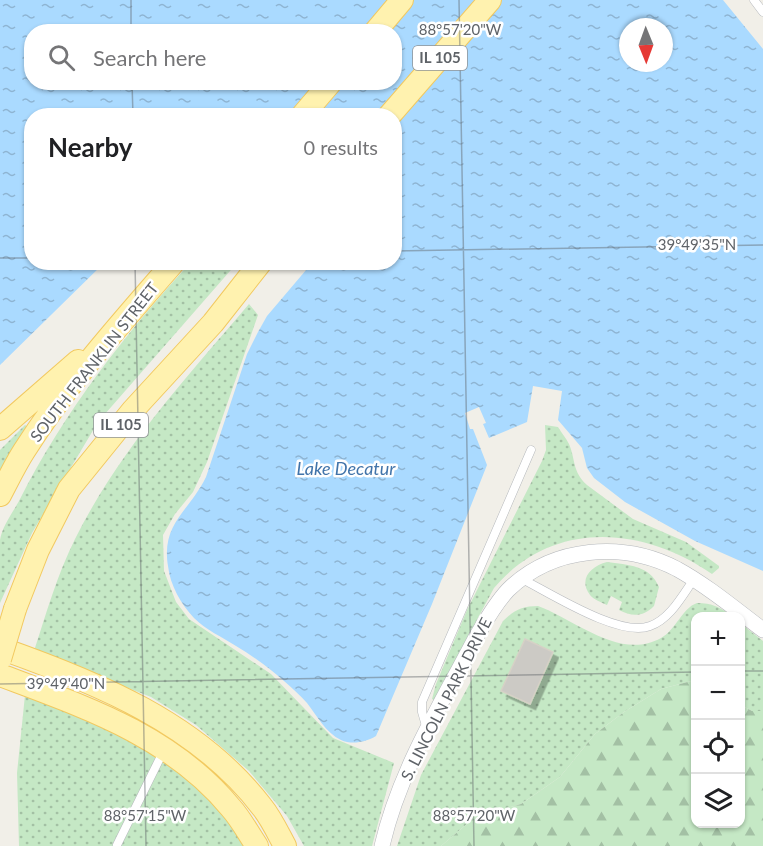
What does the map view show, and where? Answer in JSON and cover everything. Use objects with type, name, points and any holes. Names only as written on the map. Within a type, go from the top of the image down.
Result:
[{"type":"main road","points":[[382,24],[402,0]]},
{"type":"main road","name":"IL 105","points":[[396,108],[490,0]]},
{"type":"main road","points":[[309,108],[324,90]]},
{"type":"main road","name":"SOUTH FRANKLIN STREET","points":[[0,495],[24,451],[52,411],[122,322],[167,270]]},
{"type":"main road","name":"IL 105","points":[[0,659],[15,609],[38,550],[69,489],[133,410],[213,323],[255,270]]},
{"type":"main road","points":[[0,429],[122,322]]},
{"type":"main road","points":[[0,648],[41,662],[132,701],[176,728],[228,770],[263,807],[285,846]]},
{"type":"main road","points":[[0,675],[87,708],[135,730],[165,748],[197,772],[232,808],[257,846]]},
{"type":"street","name":"S. LINCOLN PARK DRIVE","points":[[382,846],[390,814],[405,776],[488,616],[509,590],[537,570],[564,558],[588,552],[622,551],[652,558],[694,579],[763,630]]},
{"type":"lane","points":[[754,0],[763,12]]},
{"type":"lane","points":[[427,731],[422,702],[531,450]]},
{"type":"lane","points":[[522,579],[588,614],[609,623],[633,628],[649,627],[664,618],[694,579]]},
{"type":"lane","points":[[117,845],[165,748]]},
{"type":"green space","points":[[184,270],[231,270],[98,422],[32,533],[0,603],[0,540],[6,524],[56,435],[97,375]]},
{"type":"green space","points":[[249,304],[258,315],[207,462],[193,492],[175,514],[163,535],[164,571],[176,602],[189,619],[271,674],[333,738],[394,763],[372,846],[304,846],[287,816],[249,771],[196,725],[151,697],[34,651],[63,566],[92,507],[154,417]]},
{"type":"green space","points":[[25,425],[31,429],[0,483],[0,450]]},
{"type":"green space","points":[[545,425],[558,427],[569,444],[579,475],[587,485],[633,519],[686,542],[719,568],[712,574],[685,558],[657,546],[628,539],[599,537],[570,541],[543,550],[517,566],[494,588],[434,700],[432,699],[436,684],[467,610],[542,461],[546,450]]},
{"type":"green space","points":[[607,562],[638,567],[650,574],[659,587],[654,606],[642,614],[633,615],[619,610],[622,602],[611,596],[607,605],[592,597],[585,584],[588,574]]},
{"type":"green space","points":[[697,603],[707,604],[727,612],[691,612],[691,681],[661,689],[624,712],[595,734],[560,777],[521,804],[474,818],[441,846],[397,846],[421,775],[507,617],[519,609],[538,606],[598,636],[630,645],[646,644],[661,638]]},
{"type":"green space","points":[[745,627],[763,641],[763,711],[752,711],[745,707]]},
{"type":"green space","points":[[691,681],[691,828],[745,828],[745,707],[752,711],[763,711],[763,846],[441,846],[474,818],[521,804],[560,777],[595,734],[624,712],[661,689]]},
{"type":"green space","points":[[25,695],[129,738],[186,777],[236,826],[247,846],[19,846],[17,773]]},
{"type":"water","name":"Lake Decatur","points":[[0,0],[723,0],[763,49],[763,571],[695,541],[625,502],[594,478],[587,468],[582,448],[558,420],[562,391],[533,386],[527,422],[489,438],[479,407],[465,413],[487,465],[432,604],[376,736],[359,742],[341,740],[322,724],[304,700],[278,676],[194,618],[174,587],[169,573],[167,551],[172,528],[206,477],[247,354],[267,316],[306,270],[402,270],[402,108],[24,108],[24,270],[97,270],[0,365]]},
{"type":"building","points":[[525,639],[553,652],[530,704],[501,691]]}]
